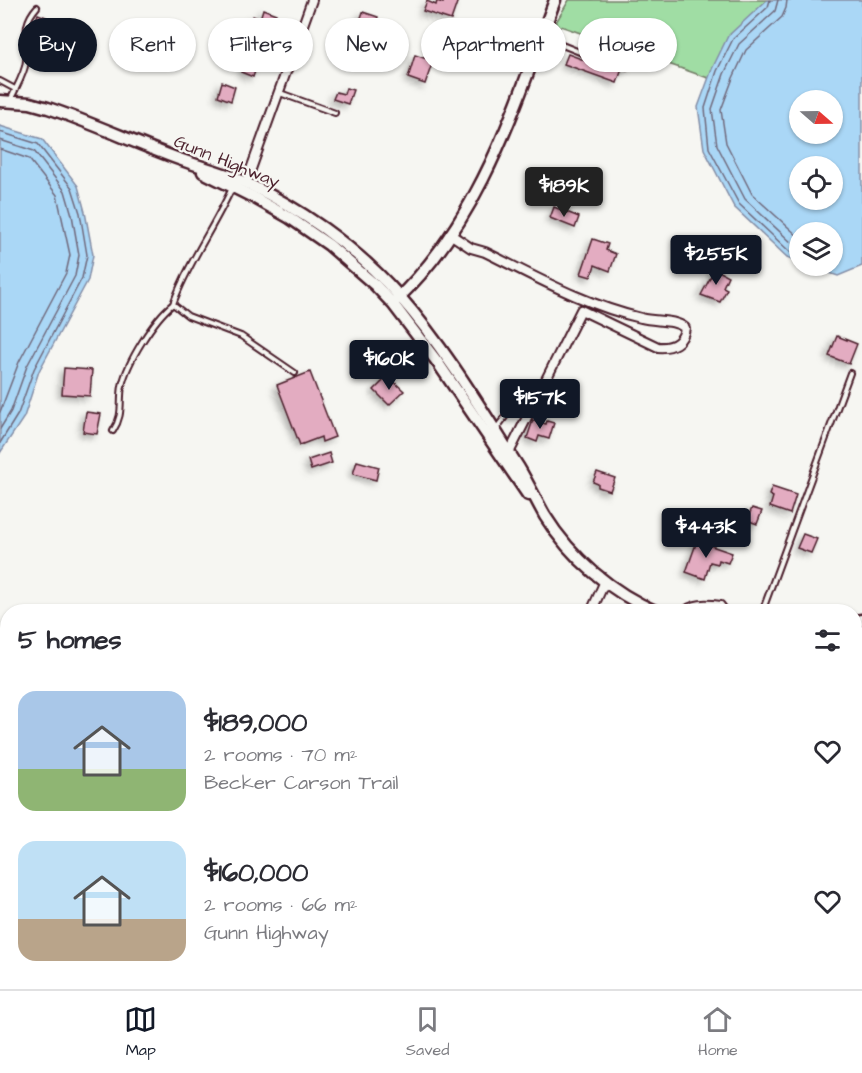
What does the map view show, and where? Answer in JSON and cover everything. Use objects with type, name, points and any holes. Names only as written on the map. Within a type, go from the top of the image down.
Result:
[{"type":"main road","points":[[549,18],[555,0]]},
{"type":"main road","points":[[180,160],[272,207],[329,245],[396,300],[428,265],[481,185],[494,159],[528,72]]},
{"type":"main road","name":"Gunn Highway","points":[[5,101],[48,108],[180,160],[220,172],[277,199],[325,230],[369,266],[440,349],[491,433],[509,453],[546,516],[571,549],[605,581],[642,604]]},
{"type":"main road","points":[[491,433],[523,488],[546,516]]},
{"type":"street","points":[[246,183],[312,0]]},
{"type":"street","points":[[450,234],[471,248],[485,252],[568,294],[609,310],[644,319],[680,324],[685,328],[681,341],[669,348],[658,347],[581,310],[509,453]]},
{"type":"street","points":[[595,604],[605,581]]},
{"type":"lane","points":[[5,101],[15,89],[26,62],[25,42],[28,19],[37,7]]},
{"type":"lane","points":[[0,81],[15,89]]},
{"type":"lane","points":[[279,93],[335,113]]},
{"type":"lane","points":[[112,431],[120,420],[122,385],[129,368],[141,344],[162,313],[173,304],[178,289],[215,224],[232,187]]},
{"type":"lane","points":[[173,304],[188,316],[241,336],[295,373]]},
{"type":"lane","points":[[765,604],[850,373]]},
{"type":"lane","points":[[491,433],[502,423],[508,413]]},
{"type":"lane","points":[[704,604],[721,604]]},
{"type":"green space","points":[[569,0],[862,0],[835,90],[789,90],[789,106],[677,67],[677,18],[578,18],[578,32],[566,28],[566,18],[558,18]]},
{"type":"water","points":[[767,0],[862,0],[862,266],[843,274],[843,222],[789,222],[789,258],[734,207],[704,149],[698,107],[712,69],[728,36]]},
{"type":"water","points":[[0,126],[42,139],[78,186],[93,255],[88,280],[39,371],[24,417],[0,453]]},
{"type":"building","points":[[444,0],[458,0],[452,18],[423,11],[427,1],[436,5],[437,1],[443,3]]},
{"type":"building","points":[[263,9],[276,14],[274,18],[260,18]]},
{"type":"building","points":[[363,12],[378,17],[378,18],[361,18]]},
{"type":"building","points":[[38,14],[46,17],[46,18],[37,18]]},
{"type":"building","points":[[568,54],[578,58],[578,69],[566,65]]},
{"type":"building","points":[[415,55],[421,57],[421,72],[429,72],[425,84],[408,78]]},
{"type":"building","points":[[241,72],[255,72],[253,77]]},
{"type":"building","points":[[586,72],[621,72],[617,83]]},
{"type":"building","points":[[222,82],[235,87],[231,101],[218,96]]},
{"type":"building","points":[[346,88],[353,90],[348,104],[333,99],[336,92],[344,94]]},
{"type":"building","points":[[554,207],[579,217],[575,228],[550,218]]},
{"type":"building","points":[[593,239],[608,244],[606,250],[616,254],[610,271],[595,265],[591,277],[581,274]]},
{"type":"building","points":[[715,269],[728,276],[723,287],[727,289],[720,302],[701,295]]},
{"type":"building","points":[[837,336],[857,344],[849,364],[829,356]]},
{"type":"building","points":[[64,368],[92,370],[90,396],[62,394]]},
{"type":"building","points":[[310,372],[335,437],[322,442],[321,437],[300,445],[277,385]]},
{"type":"building","points":[[388,376],[404,391],[389,405],[374,390]]},
{"type":"building","points":[[86,412],[101,414],[97,434],[83,432]]},
{"type":"building","points":[[533,420],[546,424],[547,421],[554,423],[549,439],[539,436],[537,442],[527,438]]},
{"type":"building","points":[[329,453],[332,463],[311,470],[308,460]]},
{"type":"building","points":[[357,461],[379,467],[376,480],[353,474]]},
{"type":"building","points":[[597,472],[615,478],[610,491],[598,487],[598,484],[593,482]]},
{"type":"building","points":[[772,487],[796,495],[790,514],[770,507],[773,497],[769,495]]},
{"type":"building","points":[[752,508],[762,511],[757,524],[747,520]]},
{"type":"building","points":[[803,534],[817,539],[811,553],[797,548]]},
{"type":"building","points":[[697,541],[732,553],[728,563],[719,560],[718,564],[710,562],[705,579],[686,572]]}]
